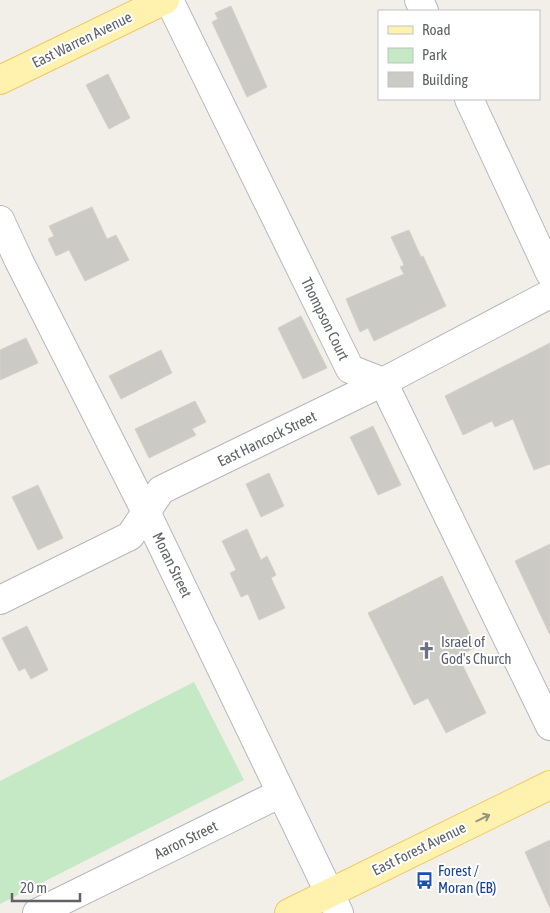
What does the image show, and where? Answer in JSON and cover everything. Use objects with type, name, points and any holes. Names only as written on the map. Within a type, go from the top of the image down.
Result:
[{"type":"main road","name":"East Warren Avenue","points":[[0,80],[164,0]]},
{"type":"main road","name":"East Forest Avenue","points":[[289,913],[334,903],[550,785]]},
{"type":"street","name":"Thompson Court","points":[[170,0],[350,369],[383,382]]},
{"type":"street","points":[[469,100],[550,272]]},
{"type":"street","name":"Moran Street","points":[[0,220],[9,266],[146,512],[334,903]]},
{"type":"street","name":"East Hancock Street","points":[[0,600],[130,536],[161,490],[383,382],[550,294]]},
{"type":"street","points":[[383,382],[550,726]]},
{"type":"street","name":"Aaron Street","points":[[37,913],[282,793]]},
{"type":"green space","points":[[194,682],[244,780],[0,904],[0,781]]},
{"type":"building","points":[[231,6],[267,87],[247,97],[212,22],[218,19],[215,13]]},
{"type":"building","points":[[108,74],[130,118],[109,129],[86,85]]},
{"type":"building","points":[[92,207],[107,239],[116,235],[129,260],[85,281],[69,250],[56,256],[48,239],[54,236],[49,226]]},
{"type":"building","points":[[409,230],[446,306],[374,341],[368,328],[360,332],[346,299],[404,274],[400,267],[404,265],[391,237]]},
{"type":"building","points":[[301,316],[327,368],[303,379],[278,328]]},
{"type":"building","points":[[26,338],[38,363],[0,380],[0,350]]},
{"type":"building","points":[[550,343],[550,464],[534,470],[513,419],[495,427],[492,421],[463,435],[445,396]]},
{"type":"building","points":[[161,350],[172,373],[121,399],[109,376]]},
{"type":"building","points":[[195,401],[206,422],[192,429],[196,435],[149,458],[135,429]]},
{"type":"building","points":[[373,426],[401,485],[378,495],[350,437]]},
{"type":"building","points":[[269,473],[284,506],[261,517],[246,484]]},
{"type":"building","points":[[38,485],[63,538],[38,550],[12,497]]},
{"type":"building","points":[[247,529],[261,560],[267,556],[276,575],[271,578],[285,608],[259,620],[248,594],[241,597],[230,573],[236,570],[222,541]]},
{"type":"building","points":[[550,544],[550,635],[515,561]]},
{"type":"building","name":"Israel of God's Church","points":[[442,576],[476,647],[458,656],[486,713],[446,733],[428,698],[414,705],[368,613]]},
{"type":"building","points":[[27,626],[48,670],[31,679],[25,668],[19,671],[2,638]]},
{"type":"building","points":[[550,840],[550,908],[525,852]]},
{"type":"place","name":"Israel of God's Church","points":[[427,651]]},
{"type":"place","name":"Forest / Moran (EB)","points":[[424,880]]}]
